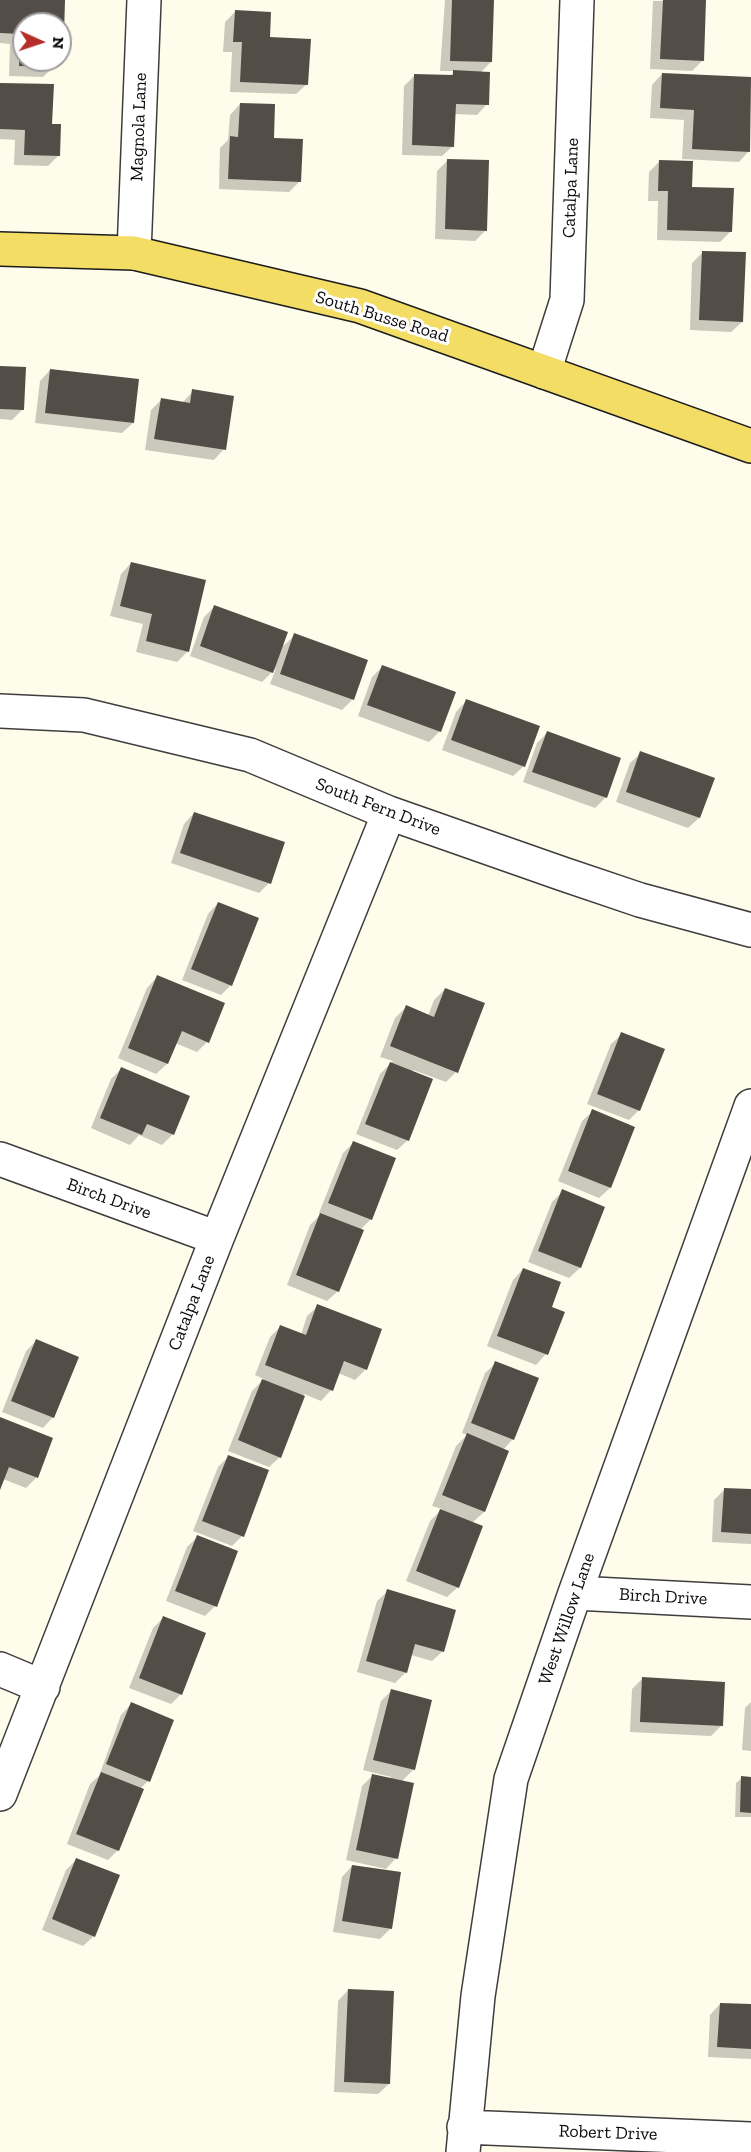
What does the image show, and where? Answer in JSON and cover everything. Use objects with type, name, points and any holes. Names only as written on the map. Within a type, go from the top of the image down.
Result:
[{"type":"main road","name":"South Busse Road","points":[[0,249],[134,253],[360,306],[751,446]]},
{"type":"street","name":"Magnola Lane","points":[[134,253],[144,0]]},
{"type":"street","name":"Catalpa Lane","points":[[544,372],[567,300],[577,0]]},
{"type":"street","name":"South Fern Drive","points":[[0,711],[84,715],[250,755],[389,813],[640,900],[751,930]]},
{"type":"street","name":"Catalpa Lane","points":[[0,1794],[217,1238],[389,813]]},
{"type":"street","name":"West Willow Lane","points":[[463,2140],[478,1996],[512,1779],[575,1593],[751,1106]]},
{"type":"street","name":"Birch Drive","points":[[0,1159],[217,1238]]},
{"type":"street","name":"Birch Drive","points":[[575,1593],[751,1602]]},
{"type":"street","points":[[0,1669],[42,1687]]},
{"type":"street","name":"Robert Drive","points":[[463,2140],[751,2139]]},
{"type":"building","points":[[0,0],[65,0],[65,12],[12,12],[12,34],[0,33]]},
{"type":"building","points":[[452,0],[494,0],[492,62],[450,61]]},
{"type":"building","points":[[663,0],[706,0],[704,61],[660,59]]},
{"type":"building","points":[[235,10],[271,12],[270,37],[311,39],[308,85],[240,82],[242,42],[233,42]]},
{"type":"building","points":[[453,70],[490,72],[489,105],[456,104],[454,147],[412,145],[414,74],[453,75]]},
{"type":"building","points":[[662,73],[751,77],[750,152],[692,149],[694,110],[660,108]]},
{"type":"building","points":[[0,83],[54,84],[52,124],[61,124],[60,156],[24,155],[25,130],[0,129]]},
{"type":"building","points":[[240,103],[275,104],[274,138],[303,139],[301,182],[228,179],[230,136],[238,137]]},
{"type":"building","points":[[447,159],[489,160],[487,231],[445,229]]},
{"type":"building","points":[[659,160],[693,161],[692,187],[734,188],[732,232],[667,230],[668,191],[658,191]]},
{"type":"building","points":[[702,251],[746,252],[743,322],[699,320]]},
{"type":"building","points":[[0,366],[26,367],[24,410],[0,409]]},
{"type":"building","points":[[50,369],[139,379],[134,423],[45,413]]},
{"type":"building","points":[[192,389],[234,396],[226,450],[154,439],[161,398],[190,403]]},
{"type":"building","points":[[131,562],[206,580],[189,652],[146,641],[152,614],[120,606]]},
{"type":"building","points":[[214,605],[288,632],[273,673],[200,646]]},
{"type":"building","points":[[294,633],[368,660],[354,700],[280,674]]},
{"type":"building","points":[[382,665],[456,692],[441,732],[367,705]]},
{"type":"building","points":[[466,699],[540,726],[525,767],[451,740]]},
{"type":"building","points":[[547,731],[621,758],[607,798],[532,772]]},
{"type":"building","points":[[640,751],[715,778],[700,818],[626,792]]},
{"type":"building","points":[[194,812],[285,842],[271,884],[180,853]]},
{"type":"building","points":[[218,902],[259,918],[232,986],[191,969]]},
{"type":"building","points":[[157,975],[225,1003],[209,1043],[182,1031],[168,1064],[128,1048]]},
{"type":"building","points":[[445,988],[485,1003],[458,1073],[390,1046],[406,1005],[434,1017]]},
{"type":"building","points":[[621,1032],[665,1049],[640,1111],[597,1094]]},
{"type":"building","points":[[390,1062],[433,1079],[409,1141],[365,1124]]},
{"type":"building","points":[[121,1067],[190,1096],[174,1135],[147,1124],[142,1135],[100,1118]]},
{"type":"building","points":[[592,1109],[635,1127],[611,1188],[568,1171]]},
{"type":"building","points":[[353,1141],[396,1158],[372,1220],[328,1203]]},
{"type":"building","points":[[562,1189],[605,1207],[581,1268],[538,1251]]},
{"type":"building","points":[[320,1213],[364,1230],[339,1292],[296,1275]]},
{"type":"building","points":[[523,1268],[561,1282],[552,1307],[565,1312],[548,1355],[497,1336]]},
{"type":"building","points":[[317,1304],[382,1329],[367,1370],[344,1361],[333,1391],[265,1365],[280,1325],[306,1335]]},
{"type":"building","points":[[36,1339],[79,1357],[54,1418],[11,1401]]},
{"type":"building","points":[[495,1361],[539,1378],[514,1440],[471,1423]]},
{"type":"building","points":[[262,1379],[305,1396],[281,1458],[238,1440]]},
{"type":"building","points":[[0,1417],[53,1438],[38,1478],[9,1467],[0,1490]]},
{"type":"building","points":[[467,1433],[509,1451],[485,1512],[442,1495]]},
{"type":"building","points":[[228,1455],[269,1470],[244,1537],[202,1521]]},
{"type":"building","points":[[724,1488],[751,1489],[751,1534],[721,1532]]},
{"type":"building","points":[[440,1509],[483,1526],[459,1588],[416,1571]]},
{"type":"building","points":[[197,1535],[238,1551],[217,1607],[175,1591]]},
{"type":"building","points":[[387,1589],[456,1610],[444,1652],[415,1644],[407,1673],[366,1661]]},
{"type":"building","points":[[163,1616],[206,1633],[182,1695],[139,1678]]},
{"type":"building","points":[[642,1677],[725,1682],[723,1726],[640,1722]]},
{"type":"building","points":[[391,1689],[432,1700],[415,1770],[373,1760]]},
{"type":"building","points":[[131,1702],[174,1720],[150,1782],[106,1764]]},
{"type":"building","points":[[101,1772],[144,1789],[119,1851],[76,1834]]},
{"type":"building","points":[[372,1774],[414,1783],[398,1859],[356,1850]]},
{"type":"building","points":[[741,1776],[751,1777],[751,1813],[740,1812]]},
{"type":"building","points":[[76,1858],[120,1875],[95,1937],[52,1919]]},
{"type":"building","points":[[352,1865],[401,1872],[392,1929],[342,1921]]},
{"type":"building","points":[[348,1989],[394,1991],[390,2084],[344,2082]]},
{"type":"building","points":[[720,2003],[751,2004],[751,2049],[717,2047]]}]
